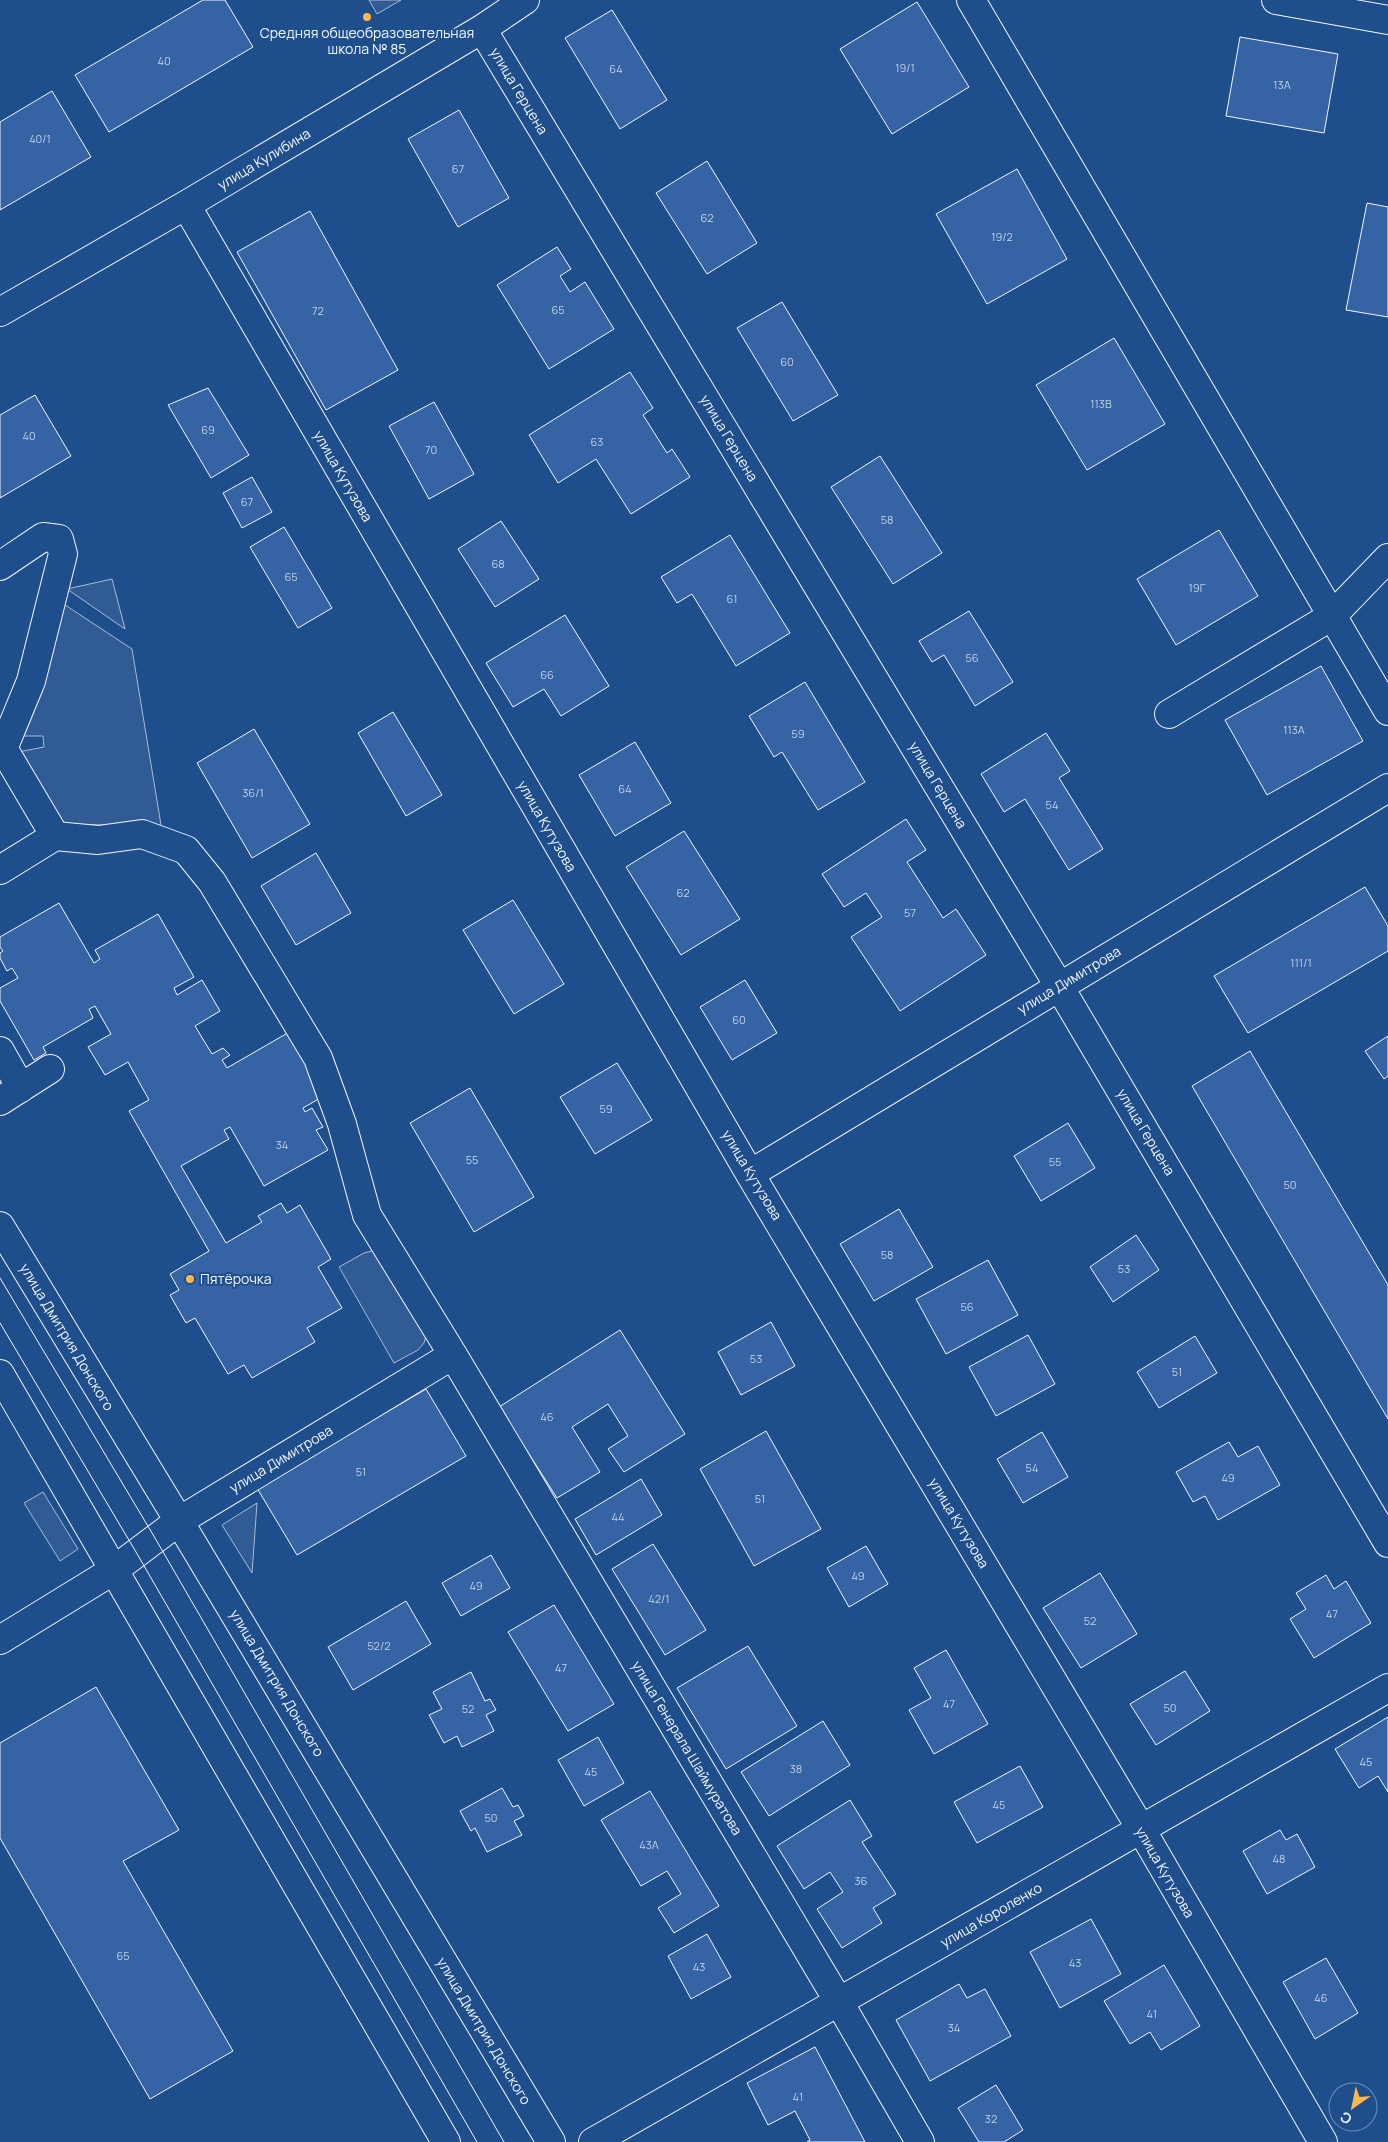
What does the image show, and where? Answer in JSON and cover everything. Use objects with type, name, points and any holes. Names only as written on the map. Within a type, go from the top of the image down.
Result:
[{"type":"street","name":"улица Кулибина","points":[[0,312],[186,206],[482,29],[525,0]]},
{"type":"street","points":[[971,0],[1388,711]]},
{"type":"street","points":[[1276,0],[1388,20]]},
{"type":"street","name":"улица Герцена","points":[[482,29],[1060,986],[1388,1543]]},
{"type":"street","name":"улица Кутузова","points":[[186,206],[750,1174],[1140,1829],[1323,2142]]},
{"type":"street","points":[[0,566],[43,537],[59,539],[64,554],[31,681],[2,746],[55,836],[0,870]]},
{"type":"street","points":[[1170,714],[1332,616],[1388,558]]},
{"type":"street","name":"улица Димитрова","points":[[750,1174],[1388,788]]},
{"type":"street","name":"улица Генерала Шаймуратова","points":[[55,836],[98,840],[142,834],[186,850],[212,882],[318,1058],[342,1124],[367,1215],[453,1355],[839,2002],[920,2142]]},
{"type":"street","points":[[0,1052],[10,1094],[50,1069]]},
{"type":"street","name":"улица Дмитрия Донского","points":[[0,1226],[551,2142]]},
{"type":"street","name":"улица Димитрова","points":[[0,1640],[114,1570],[179,1521],[453,1355]]},
{"type":"street","points":[[0,1374],[446,2142]]},
{"type":"street","name":"улица Короленко","points":[[593,2142],[1388,1688]]},
{"type":"shaded area","points":[[369,0],[401,0],[377,14]]},
{"type":"shaded area","points":[[112,579],[125,629],[67,589]]},
{"type":"shaded area","points":[[62,603],[132,649],[162,831],[143,826],[61,824],[18,752],[44,747],[43,736],[19,736]]},
{"type":"shaded area","points":[[372,1251],[380,1254],[426,1336],[424,1343],[418,1350],[394,1363],[339,1267],[364,1253]]},
{"type":"shaded area","points":[[43,1492],[78,1549],[60,1561],[24,1503]]},
{"type":"shaded area","points":[[257,1503],[252,1573],[222,1525]]},
{"type":"building","points":[[203,0],[225,0],[253,47],[109,132],[75,75]]},
{"type":"building","points":[[917,2],[969,87],[892,134],[840,49]]},
{"type":"building","points":[[612,10],[667,100],[620,129],[565,38]]},
{"type":"building","points":[[1240,37],[1338,54],[1324,133],[1226,116]]},
{"type":"building","points":[[52,91],[91,157],[0,210],[0,122]]},
{"type":"building","points":[[459,110],[509,198],[458,227],[408,139]]},
{"type":"building","points":[[707,161],[757,243],[707,274],[656,193]]},
{"type":"building","points":[[1017,169],[1067,259],[987,304],[936,214]]},
{"type":"building","points":[[1367,203],[1388,207],[1388,317],[1346,310]]},
{"type":"building","points":[[310,211],[398,370],[326,410],[237,252]]},
{"type":"building","points":[[557,247],[571,269],[560,276],[570,292],[585,282],[614,329],[549,369],[497,285]]},
{"type":"building","points":[[782,302],[838,395],[793,421],[737,328]]},
{"type":"building","points":[[1114,338],[1165,424],[1087,470],[1036,385]]},
{"type":"building","points":[[630,372],[653,408],[643,415],[667,453],[672,449],[690,477],[631,514],[596,459],[558,483],[529,435]]},
{"type":"building","points":[[208,388],[249,455],[211,478],[168,405]]},
{"type":"building","points":[[35,395],[71,456],[0,498],[0,415]]},
{"type":"building","points":[[434,402],[474,474],[429,499],[389,426]]},
{"type":"building","points":[[880,456],[942,553],[893,584],[831,487]]},
{"type":"building","points":[[252,477],[272,512],[242,528],[223,493]]},
{"type":"building","points":[[501,521],[539,579],[495,607],[458,549]]},
{"type":"building","points":[[284,527],[332,608],[298,628],[250,547]]},
{"type":"building","points":[[1219,530],[1258,596],[1176,645],[1137,579]]},
{"type":"building","points":[[730,535],[790,633],[736,666],[692,594],[677,603],[661,577]]},
{"type":"building","points":[[969,611],[1013,682],[975,706],[944,655],[932,662],[919,641]]},
{"type":"building","points":[[565,615],[609,686],[561,716],[544,689],[513,707],[486,663]]},
{"type":"building","points":[[1321,666],[1363,741],[1267,795],[1225,720]]},
{"type":"building","points":[[805,682],[865,782],[818,810],[782,752],[774,757],[749,716]]},
{"type":"building","points":[[393,712],[442,795],[406,816],[358,733]]},
{"type":"building","points":[[254,729],[310,824],[252,858],[197,763]]},
{"type":"building","points":[[1046,733],[1070,771],[1059,778],[1103,849],[1069,870],[1025,799],[1004,812],[981,774]]},
{"type":"building","points":[[635,742],[671,803],[615,836],[579,775]]},
{"type":"building","points":[[906,819],[926,850],[907,862],[943,918],[956,909],[986,955],[900,1011],[851,937],[882,917],[866,893],[844,907],[822,874]]},
{"type":"building","points":[[684,831],[740,919],[681,955],[626,867]]},
{"type":"building","points":[[316,853],[351,913],[296,945],[261,886]]},
{"type":"building","points":[[1365,887],[1388,926],[1388,951],[1248,1033],[1214,976]]},
{"type":"building","points":[[513,900],[564,984],[514,1014],[463,930]]},
{"type":"building","points":[[59,903],[94,963],[100,959],[95,950],[158,914],[194,977],[174,988],[177,995],[202,980],[220,1011],[195,1026],[212,1054],[223,1048],[230,1055],[222,1060],[227,1068],[291,1031],[327,1094],[303,1108],[305,1112],[312,1108],[323,1127],[316,1130],[328,1150],[264,1186],[230,1127],[224,1130],[229,1139],[181,1166],[226,1243],[262,1222],[258,1216],[281,1203],[287,1213],[300,1205],[331,1259],[318,1267],[342,1308],[307,1328],[315,1342],[252,1378],[244,1365],[228,1374],[195,1318],[186,1323],[170,1295],[179,1290],[170,1274],[209,1251],[129,1111],[149,1100],[128,1062],[105,1075],[88,1047],[111,1034],[95,1006],[89,1009],[93,1018],[43,1047],[46,1053],[34,1060],[0,1001],[0,988],[18,978],[12,968],[7,971],[0,958],[0,953],[3,951],[0,947],[0,937]]},
{"type":"building","points":[[745,980],[777,1033],[732,1060],[700,1007]]},
{"type":"building","points":[[1388,1036],[1388,1076],[1384,1079],[1365,1051]]},
{"type":"building","points":[[1250,1051],[1388,1285],[1388,1419],[1192,1086]]},
{"type":"building","points":[[617,1063],[652,1120],[595,1154],[560,1097]]},
{"type":"building","points":[[470,1088],[534,1197],[474,1232],[410,1123]]},
{"type":"building","points":[[1068,1123],[1095,1168],[1041,1201],[1014,1156]]},
{"type":"building","points":[[899,1209],[933,1267],[874,1301],[840,1244]]},
{"type":"building","points":[[1136,1235],[1159,1270],[1113,1302],[1090,1267]]},
{"type":"building","points":[[988,1260],[1018,1315],[946,1354],[916,1299]]},
{"type":"building","points":[[771,1322],[795,1366],[741,1395],[718,1352]]},
{"type":"building","points":[[620,1330],[685,1434],[624,1472],[608,1449],[628,1436],[608,1404],[572,1427],[600,1472],[557,1498],[499,1407]]},
{"type":"building","points":[[1028,1335],[1055,1384],[996,1416],[969,1367]]},
{"type":"building","points":[[1195,1336],[1217,1373],[1159,1408],[1137,1372]]},
{"type":"building","points":[[426,1389],[466,1456],[297,1555],[257,1488]]},
{"type":"building","points":[[766,1431],[821,1529],[754,1566],[700,1469]]},
{"type":"building","points":[[1042,1432],[1068,1477],[1023,1503],[997,1459]]},
{"type":"building","points":[[1229,1442],[1238,1457],[1258,1446],[1280,1485],[1218,1520],[1205,1496],[1193,1502],[1176,1472]]},
{"type":"building","points":[[641,1479],[662,1515],[596,1555],[575,1519]]},
{"type":"building","points":[[653,1544],[706,1630],[665,1655],[612,1569]]},
{"type":"building","points":[[866,1546],[888,1584],[849,1607],[827,1568]]},
{"type":"building","points":[[491,1555],[510,1588],[461,1616],[442,1583]]},
{"type":"building","points":[[1100,1573],[1137,1634],[1081,1668],[1043,1608]]},
{"type":"building","points":[[1326,1575],[1334,1589],[1346,1581],[1371,1623],[1314,1658],[1290,1619],[1306,1609],[1296,1593]]},
{"type":"building","points":[[406,1601],[431,1644],[353,1690],[328,1647]]},
{"type":"building","points":[[554,1605],[614,1704],[568,1731],[508,1632]]},
{"type":"building","points":[[748,1646],[797,1726],[726,1769],[677,1688]]},
{"type":"building","points":[[946,1650],[988,1724],[934,1754],[909,1710],[931,1698],[914,1668]]},
{"type":"building","points":[[1185,1671],[1210,1711],[1156,1745],[1130,1704]]},
{"type":"building","points":[[471,1672],[485,1701],[490,1699],[496,1710],[486,1715],[494,1731],[462,1747],[457,1736],[444,1743],[429,1715],[442,1709],[433,1692]]},
{"type":"building","points":[[96,1687],[179,1830],[123,1861],[233,2051],[150,2099],[0,1838],[0,1743]]},
{"type":"building","points":[[1388,1717],[1388,1792],[1378,1776],[1359,1788],[1335,1749]]},
{"type":"building","points":[[823,1721],[850,1765],[769,1816],[741,1772]]},
{"type":"building","points":[[598,1737],[624,1783],[584,1806],[558,1760]]},
{"type":"building","points":[[1020,1766],[1043,1807],[977,1843],[954,1802]]},
{"type":"building","points":[[502,1788],[513,1807],[518,1805],[524,1816],[514,1821],[522,1835],[487,1852],[475,1828],[471,1831],[460,1811]]},
{"type":"building","points":[[650,1791],[719,1906],[674,1933],[658,1908],[681,1894],[667,1871],[641,1886],[601,1820]]},
{"type":"building","points":[[850,1800],[872,1836],[862,1842],[896,1894],[873,1908],[882,1923],[842,1948],[817,1909],[843,1892],[830,1872],[804,1889],[777,1846]]},
{"type":"building","points":[[1280,1830],[1286,1840],[1297,1834],[1315,1867],[1267,1894],[1243,1851]]},
{"type":"building","points":[[1091,1919],[1121,1974],[1060,2008],[1030,1952]]},
{"type":"building","points":[[707,1934],[731,1977],[691,1999],[668,1956]]},
{"type":"building","points":[[1326,1958],[1358,2013],[1315,2039],[1283,1982]]},
{"type":"building","points":[[1164,1965],[1200,2026],[1161,2050],[1150,2032],[1130,2044],[1104,2001]]},
{"type":"building","points":[[959,1984],[967,1998],[985,1989],[1011,2036],[930,2081],[896,2020]]},
{"type":"building","points":[[815,2047],[865,2142],[807,2142],[810,2140],[795,2111],[768,2125],[747,2083]]},
{"type":"building","points":[[996,2085],[1023,2130],[1004,2142],[979,2142],[958,2108]]},
{"type":"tram line","points":[[0,1278],[155,1538],[504,2142]]},
{"type":"tram line","points":[[0,1323],[136,1552],[477,2142]]},
{"type":"place","name":"Средняя общеобразовательная школа № 85","points":[[367,17]]},
{"type":"place","name":"Пятёрочка","points":[[190,1279]]}]
